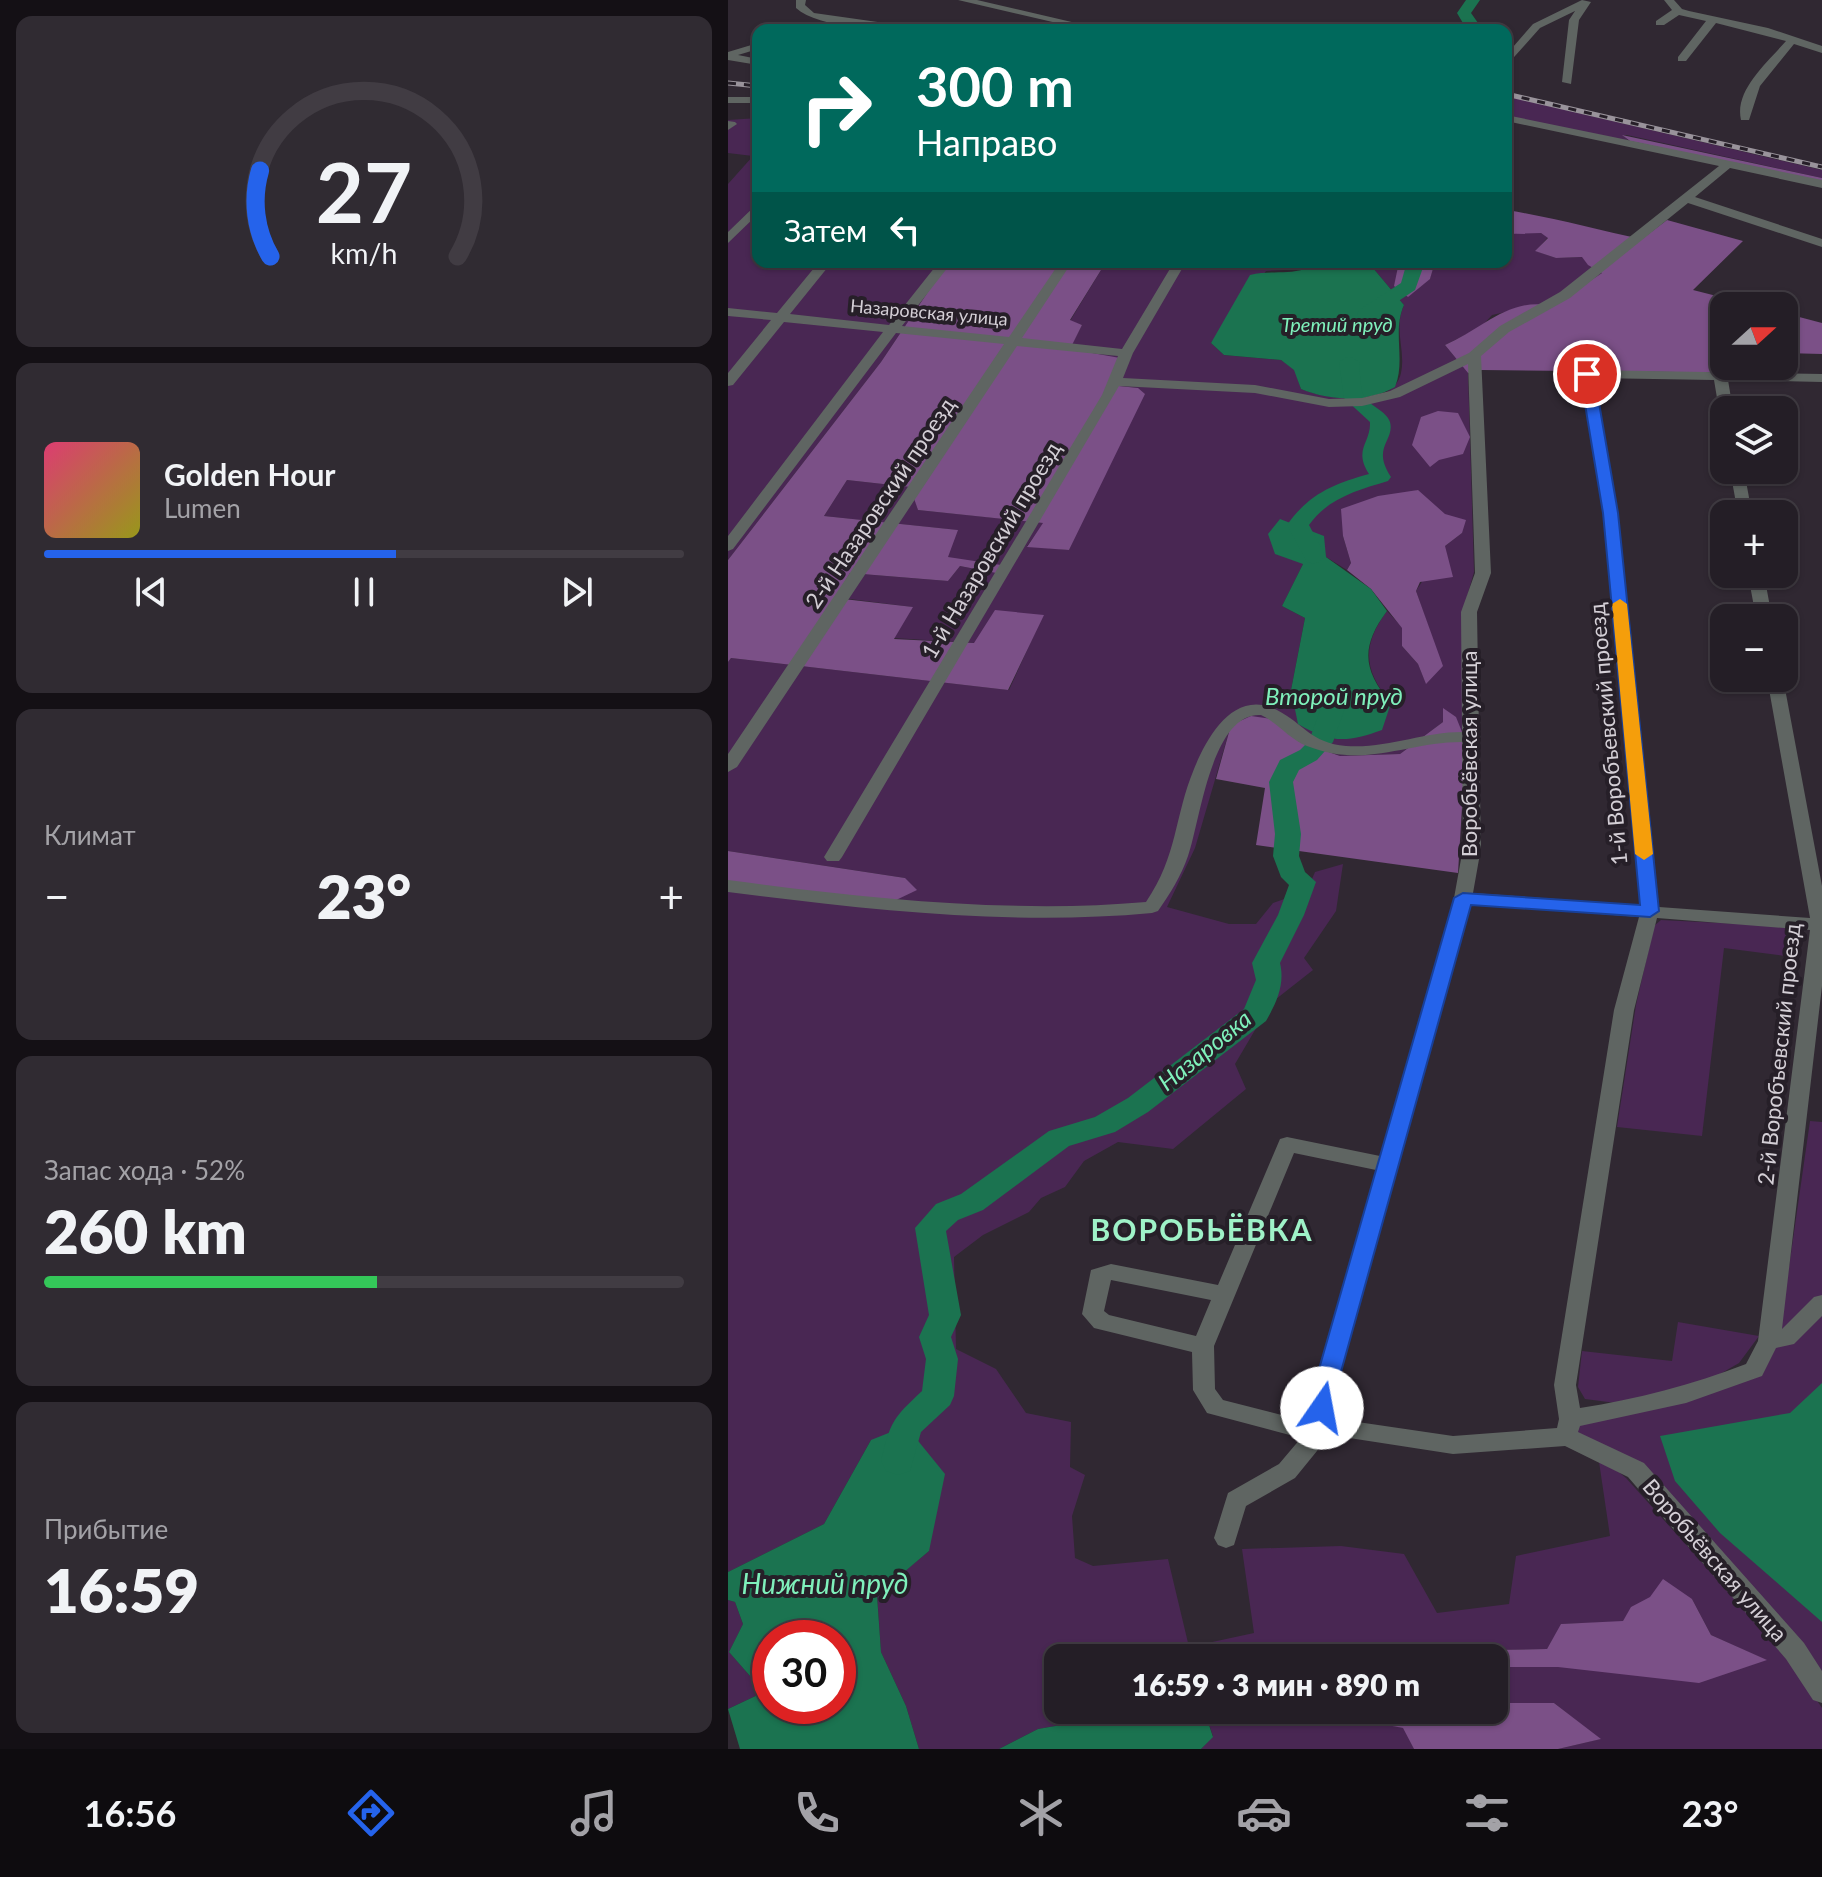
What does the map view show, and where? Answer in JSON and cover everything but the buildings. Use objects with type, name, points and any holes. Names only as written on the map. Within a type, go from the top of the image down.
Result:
[{"type":"street","points":[[801,0],[800,6],[811,16],[865,24]]},
{"type":"street","points":[[963,0],[1073,24]]},
{"type":"street","points":[[1512,52],[1526,34],[1556,15],[1584,3]]},
{"type":"street","points":[[1567,82],[1574,20],[1584,3]]},
{"type":"street","points":[[1660,23],[1674,6],[1690,4],[1736,15]]},
{"type":"street","points":[[1674,6],[1712,21],[1793,39],[1822,50]]},
{"type":"street","points":[[1682,59],[1712,21]]},
{"type":"street","points":[[1745,118],[1744,111],[1751,95],[1793,39]]},
{"type":"street","points":[[728,57],[752,47]]},
{"type":"street","points":[[728,57],[752,61]]},
{"type":"street","points":[[728,100],[752,100]]},
{"type":"street","points":[[1512,119],[1822,184]]},
{"type":"street","points":[[1114,382],[1255,389],[1297,394],[1329,403],[1362,402],[1395,394],[1474,356],[1484,342],[1562,297],[1728,164]]},
{"type":"street","points":[[1688,199],[1822,243]]},
{"type":"street","points":[[728,239],[752,213]]},
{"type":"street","points":[[728,382],[821,268]]},
{"type":"street","points":[[728,546],[846,387],[941,268]]},
{"type":"street","name":"2-й Назаровский проезд","points":[[728,767],[1062,268]]},
{"type":"street","name":"1-й Назаровский проезд","points":[[833,857],[1114,382],[1126,353],[1176,268]]},
{"type":"street","name":"Назаровская улица","points":[[728,312],[1017,339],[1126,353]]},
{"type":"street","name":"Воробьёвская улица","points":[[1474,356],[1483,573],[1469,612],[1473,737],[1472,848],[1463,898],[1322,1397],[1324,1427],[1453,1445],[1569,1428],[1636,1470],[1795,1651],[1822,1692]]},
{"type":"street","name":"1-й Воробъевский проезд","points":[[1569,1428],[1565,1385],[1572,1338],[1624,1010],[1650,911],[1611,513],[1587,374],[1710,376]]},
{"type":"street","points":[[1798,378],[1822,378]]},
{"type":"street","name":"2-й Воробъевский проезд","points":[[1769,1341],[1821,925],[1778,692]]},
{"type":"street","points":[[728,886],[797,895],[1025,913],[1099,912],[1152,907],[1169,883],[1184,845],[1194,793],[1210,753],[1227,723],[1248,710],[1275,713],[1302,738],[1345,751],[1398,749],[1457,735],[1473,737]]},
{"type":"street","points":[[1463,898],[1821,925]]},
{"type":"street","points":[[1226,1538],[1236,1500],[1287,1471],[1324,1427],[1215,1407],[1204,1390],[1203,1346],[1287,1144],[1388,1165]]},
{"type":"street","points":[[1203,1346],[1102,1322],[1093,1314],[1099,1276],[1111,1272],[1224,1294]]},
{"type":"street","points":[[1569,1428],[1714,1387],[1754,1370],[1769,1341],[1786,1338],[1822,1303]]},
{"type":"shaded area","points":[[1512,97],[1822,170],[1822,178],[1623,135],[1629,141],[1512,117]]},
{"type":"shaded area","points":[[752,118],[752,156],[728,153],[728,120]]},
{"type":"shaded area","points":[[1622,135],[1822,178],[1822,182],[1630,141]]},
{"type":"shaded area","points":[[752,157],[752,268],[944,268],[881,362],[728,560],[728,184]]},
{"type":"shaded area","points":[[1512,211],[1642,239],[1667,220],[1743,241],[1693,290],[1710,294],[1710,372],[1482,370],[1468,373],[1445,345],[1509,310],[1537,304],[1552,306],[1602,273],[1588,265],[1582,257],[1556,258],[1535,251],[1548,238],[1541,233],[1512,234]]},
{"type":"shaded area","points":[[1515,232],[1541,233],[1548,237],[1536,251],[1556,258],[1583,257],[1602,273],[1568,298],[1492,315],[1481,327],[1445,345],[1468,373],[1474,572],[1463,611],[1466,742],[1443,709],[1443,722],[1400,754],[1340,756],[1298,741],[1231,725],[1195,848],[1167,907],[1229,924],[1256,924],[1273,903],[1307,891],[1315,872],[1343,864],[1336,911],[1304,958],[1313,970],[1271,1003],[1235,1064],[1246,1089],[1173,1149],[1118,1142],[1084,1161],[1065,1187],[1041,1198],[1029,1212],[983,1235],[954,1257],[956,1349],[996,1369],[1026,1413],[1071,1422],[1070,1467],[1085,1475],[1072,1516],[1075,1558],[1093,1566],[1168,1559],[1188,1644],[1044,1644],[1044,1724],[1067,1724],[1038,1729],[999,1749],[919,1749],[906,1706],[881,1652],[877,1594],[929,1551],[871,1440],[824,1524],[728,1572],[728,886],[905,878],[728,851],[728,662],[731,658],[1009,690],[1043,615],[975,643],[893,638],[912,607],[834,597],[850,573],[948,581],[960,566],[996,573],[947,557],[957,530],[824,516],[847,480],[911,487],[918,510],[1044,523],[1027,546],[1069,550],[1138,388],[1119,386],[1069,349],[1082,325],[1070,321],[1102,268],[1305,268],[1266,271],[1211,343],[1224,355],[1281,360],[1295,370],[1301,389],[1326,396],[1357,399],[1386,393],[1401,373],[1400,323],[1404,305],[1373,268],[1398,268],[1397,279],[1430,279],[1433,268],[1512,268],[1512,233]],"holes":[[[1417,490],[1462,533],[1445,546],[1416,591],[1442,666],[1426,683],[1418,664],[1402,646],[1403,628],[1387,611],[1373,635],[1369,657],[1375,679],[1391,703],[1291,690],[1305,618],[1282,606],[1303,564],[1326,557],[1347,570],[1351,563],[1343,536]]]},
{"type":"shaded area","points":[[944,268],[1102,268],[1070,320],[1082,325],[1070,349],[1120,358],[1119,386],[1138,388],[1145,394],[1069,550],[1027,547],[1043,523],[918,510],[910,487],[847,480],[824,516],[958,530],[948,557],[1001,565],[996,573],[960,566],[948,581],[850,573],[835,598],[913,607],[894,639],[974,643],[995,610],[1044,615],[1008,690],[731,658],[728,662],[728,560],[881,362]]},
{"type":"shaded area","points":[[1398,268],[1433,268],[1430,279],[1408,297],[1394,286]]},
{"type":"shaded area","points":[[1798,317],[1822,323],[1822,354],[1798,353]]},
{"type":"shaded area","points":[[1438,411],[1458,413],[1470,437],[1463,454],[1439,460],[1430,467],[1412,445],[1421,417]]},
{"type":"shaded area","points":[[1418,490],[1445,514],[1466,520],[1462,533],[1445,546],[1453,577],[1420,582],[1416,591],[1443,666],[1426,684],[1418,664],[1402,646],[1402,628],[1371,589],[1347,570],[1351,563],[1343,536],[1341,509],[1378,496]]},
{"type":"shaded area","points":[[1443,708],[1456,717],[1466,742],[1458,873],[1256,845],[1265,788],[1216,779],[1231,725],[1251,716],[1272,719],[1298,741],[1340,756],[1400,754],[1443,722]]},
{"type":"shaded area","points":[[728,851],[905,878],[917,890],[894,901],[728,886]]},
{"type":"shaded area","points":[[1661,920],[1800,927],[1803,932],[1800,958],[1724,948],[1702,1136],[1617,1127],[1636,1005],[1654,926]]},
{"type":"shaded area","points":[[1810,1121],[1822,1122],[1822,1692],[1636,1470],[1567,1437],[1570,1419],[1754,1371],[1780,1330]]},
{"type":"shaded area","points":[[1678,1322],[1759,1336],[1739,1363],[1708,1381],[1616,1403],[1585,1399],[1578,1387],[1582,1351],[1672,1361]]},
{"type":"shaded area","points":[[1598,1455],[1626,1478],[1790,1660],[1822,1708],[1822,1749],[1558,1749],[1600,1739],[1554,1703],[1508,1703],[1508,1667],[1766,1660],[1711,1635],[1692,1599],[1652,1599],[1636,1606],[1623,1622],[1562,1624],[1547,1649],[1508,1650],[1508,1644],[1203,1644],[1254,1633],[1242,1549],[1341,1546],[1404,1554],[1437,1613],[1509,1604],[1516,1556],[1610,1536]]},
{"type":"shaded area","points":[[1663,1579],[1692,1599],[1711,1635],[1767,1660],[1699,1683],[1558,1667],[1508,1667],[1508,1650],[1547,1649],[1561,1624],[1623,1621],[1631,1607],[1650,1597]]},
{"type":"shaded area","points":[[728,1600],[735,1602],[743,1624],[729,1652],[752,1678],[752,1698],[728,1709]]},
{"type":"shaded area","points":[[1508,1703],[1554,1703],[1601,1739],[1558,1749],[1414,1749],[1403,1728],[1382,1724],[1508,1724]]},
{"type":"shaded area","points":[[1209,1724],[1383,1724],[1404,1728],[1414,1749],[1201,1749],[1213,1736]]},
{"type":"water","name":"Третий пруд","points":[[1373,268],[1404,305],[1399,325],[1399,367],[1395,387],[1361,398],[1324,396],[1301,389],[1294,370],[1281,360],[1224,355],[1211,343],[1250,275],[1305,269]]},
{"type":"water","name":"Второй пруд","points":[[1280,519],[1324,536],[1326,557],[1371,589],[1387,611],[1373,636],[1368,658],[1374,680],[1391,703],[1382,730],[1339,739],[1320,735],[1298,724],[1291,690],[1305,618],[1282,606],[1303,564],[1275,554],[1268,534]]},
{"type":"water","points":[[1822,1383],[1822,1622],[1720,1533],[1675,1481],[1660,1436],[1790,1413]]},
{"type":"water","name":"Нижний пруд","points":[[906,1426],[945,1474],[929,1551],[877,1595],[881,1652],[906,1706],[919,1749],[740,1749],[728,1709],[752,1698],[752,1724],[856,1724],[856,1620],[752,1620],[752,1678],[729,1652],[743,1624],[735,1602],[728,1600],[728,1572],[824,1524],[871,1440]]},
{"type":"water","points":[[1067,1724],[1209,1724],[1213,1737],[1201,1749],[999,1749],[1038,1729]]},
{"type":"waterway","name":"Назаровка","points":[[1471,24],[1464,13],[1473,0]]},
{"type":"waterway","name":"Назаровка","points":[[1366,314],[1409,286],[1414,268]]},
{"type":"waterway","name":"Назаровка","points":[[1315,557],[1298,525],[1306,514],[1334,492],[1381,477],[1372,458],[1381,427],[1379,420],[1354,398],[1349,362]]},
{"type":"waterway","name":"Назаровка","points":[[898,1461],[906,1426],[938,1396],[942,1359],[935,1337],[945,1315],[930,1228],[947,1212],[972,1202],[1059,1138],[1105,1125],[1138,1105],[1256,1014],[1270,980],[1266,963],[1291,915],[1303,882],[1294,877],[1286,856],[1288,834],[1281,782],[1289,765],[1309,755],[1320,742],[1334,705]]},
{"type":"railway","points":[[728,83],[752,85]]},
{"type":"railway","points":[[1512,95],[1822,167]]},
{"type":"slow traffic","points":[[1620,604],[1644,854]]},
{"type":"district","name":"ВОРОБЬЁВКА","points":[[1202,1231]]},
{"type":"route","points":[[1322,1408],[1322,1397],[1463,898],[1479,902],[1650,911],[1611,513],[1587,374]]}]
